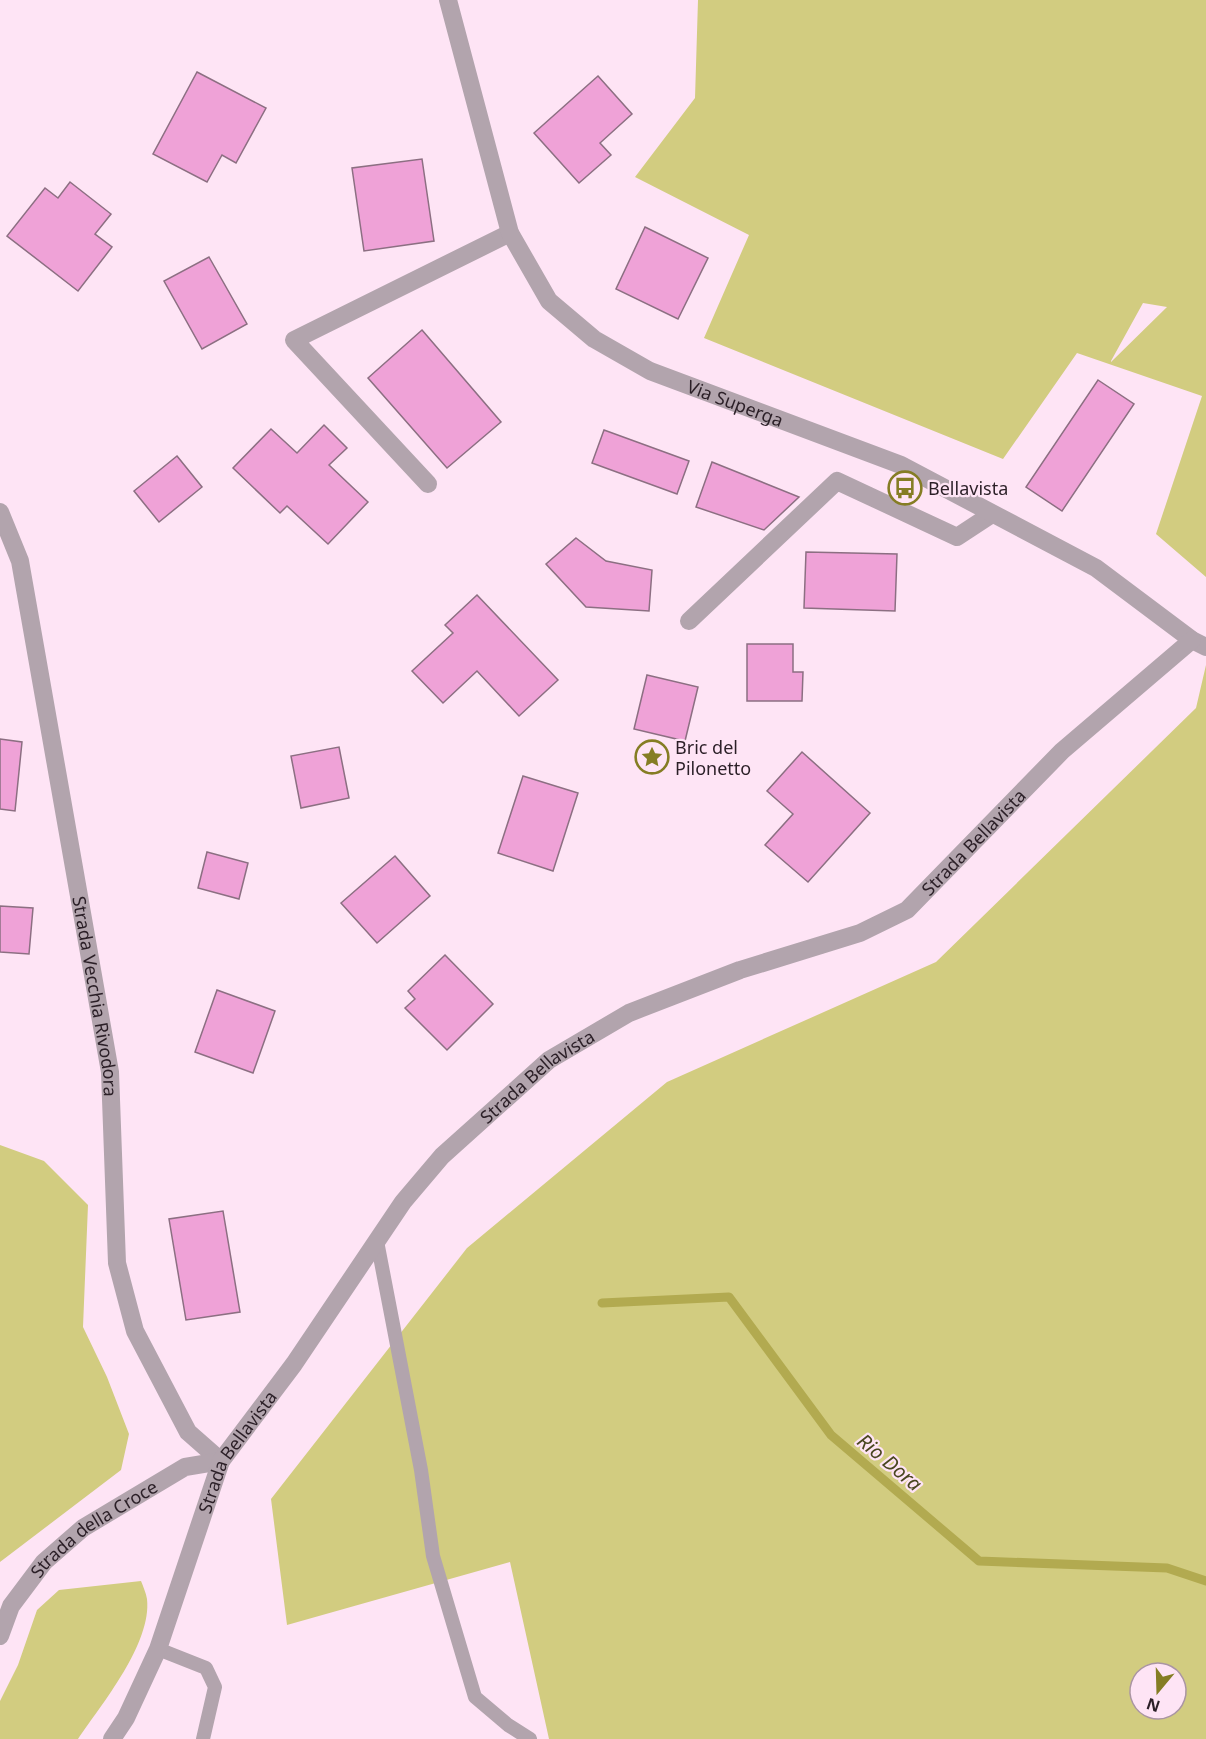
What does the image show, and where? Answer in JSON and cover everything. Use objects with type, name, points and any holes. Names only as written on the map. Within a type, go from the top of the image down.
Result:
[{"type":"street","name":"Via Superga","points":[[448,0],[510,233],[549,301],[594,339],[650,371],[901,465],[1096,568],[1199,644]]},
{"type":"street","points":[[428,484],[294,340],[510,233]]},
{"type":"street","points":[[689,621],[837,481],[957,537],[992,514]]},
{"type":"street","name":"Strada Vecchia Rivodora","points":[[0,512],[20,561],[110,1072],[117,1263],[135,1331],[188,1432],[222,1461]]},
{"type":"street","name":"Strada Bellavista","points":[[112,1739],[126,1718],[158,1649],[222,1461],[294,1364],[402,1202],[442,1156],[549,1060],[629,1013],[740,970],[860,933],[907,910],[1062,751],[1199,644]]},
{"type":"street","name":"Strada della Croce","points":[[0,1636],[11,1606],[44,1562],[83,1528],[185,1467],[222,1461]]},
{"type":"lane","points":[[377,1241],[421,1470],[433,1556],[475,1697],[508,1725],[530,1739]]},
{"type":"lane","points":[[158,1649],[206,1668],[215,1687],[203,1739]]},
{"type":"shaded area","points":[[698,0],[1206,0],[1206,577],[1156,534],[1202,396],[1077,353],[1003,459],[704,338],[749,235],[635,177],[695,98]],"holes":[[[1143,303],[1167,307],[1111,362]]]},
{"type":"shaded area","points":[[1206,665],[1206,1739],[549,1739],[510,1562],[287,1625],[271,1499],[467,1248],[667,1082],[936,962],[1196,708]]},
{"type":"shaded area","points":[[0,1145],[44,1161],[88,1205],[83,1327],[107,1377],[129,1434],[121,1470],[0,1562]]},
{"type":"shaded area","points":[[141,1581],[147,1599],[142,1635],[112,1691],[78,1739],[0,1739],[0,1701],[18,1665],[37,1610],[59,1590]]},
{"type":"building","points":[[197,72],[266,108],[236,163],[222,155],[207,182],[153,154]]},
{"type":"building","points":[[598,76],[632,114],[600,143],[611,155],[579,183],[534,133]]},
{"type":"building","points":[[422,159],[434,241],[364,251],[352,168]]},
{"type":"building","points":[[70,182],[111,214],[95,234],[112,247],[78,291],[7,236],[45,188],[58,198]]},
{"type":"building","points":[[645,227],[708,258],[678,319],[616,289]]},
{"type":"building","points":[[209,257],[247,324],[202,349],[164,281]]},
{"type":"building","points":[[422,330],[501,422],[447,468],[368,378]]},
{"type":"building","points":[[1098,380],[1134,404],[1062,511],[1026,487]]},
{"type":"building","points":[[324,425],[347,448],[329,465],[368,502],[328,544],[287,506],[280,513],[233,468],[271,429],[297,453]]},
{"type":"building","points":[[604,430],[689,461],[677,494],[592,463]]},
{"type":"building","points":[[177,456],[202,487],[159,522],[134,491]]},
{"type":"building","points":[[712,462],[799,497],[764,530],[696,507]]},
{"type":"building","points":[[576,538],[606,561],[652,570],[649,611],[586,607],[546,564]]},
{"type":"building","points":[[806,552],[897,554],[895,611],[804,608]]},
{"type":"building","points":[[477,595],[558,680],[519,716],[477,671],[443,703],[412,671],[453,633],[445,625]]},
{"type":"building","points":[[747,644],[793,644],[793,672],[803,672],[802,701],[747,701]]},
{"type":"building","points":[[647,675],[698,687],[685,741],[634,729]]},
{"type":"building","points":[[0,739],[22,742],[15,811],[0,809]]},
{"type":"building","points":[[339,747],[349,798],[301,808],[291,756]]},
{"type":"building","points":[[802,752],[870,813],[808,882],[765,845],[793,814],[767,791]]},
{"type":"building","points":[[523,776],[578,793],[553,871],[498,853]]},
{"type":"building","points":[[207,852],[248,863],[239,899],[198,888]]},
{"type":"building","points":[[395,856],[430,896],[377,943],[341,903]]},
{"type":"building","points":[[0,906],[33,908],[29,954],[0,952]]},
{"type":"building","points":[[445,955],[493,1004],[447,1050],[405,1008],[415,999],[408,991]]},
{"type":"building","points":[[217,990],[275,1011],[253,1073],[195,1052]]},
{"type":"building","points":[[223,1211],[240,1312],[186,1320],[169,1219]]},
{"type":"waterway","name":"Rio Dora","points":[[602,1303],[729,1297],[831,1435],[979,1561],[1167,1568],[1206,1581]]},
{"type":"place","name":"Bellavista","points":[[905,488]]},
{"type":"place","name":"Bric del Pilonetto","points":[[652,757]]}]
